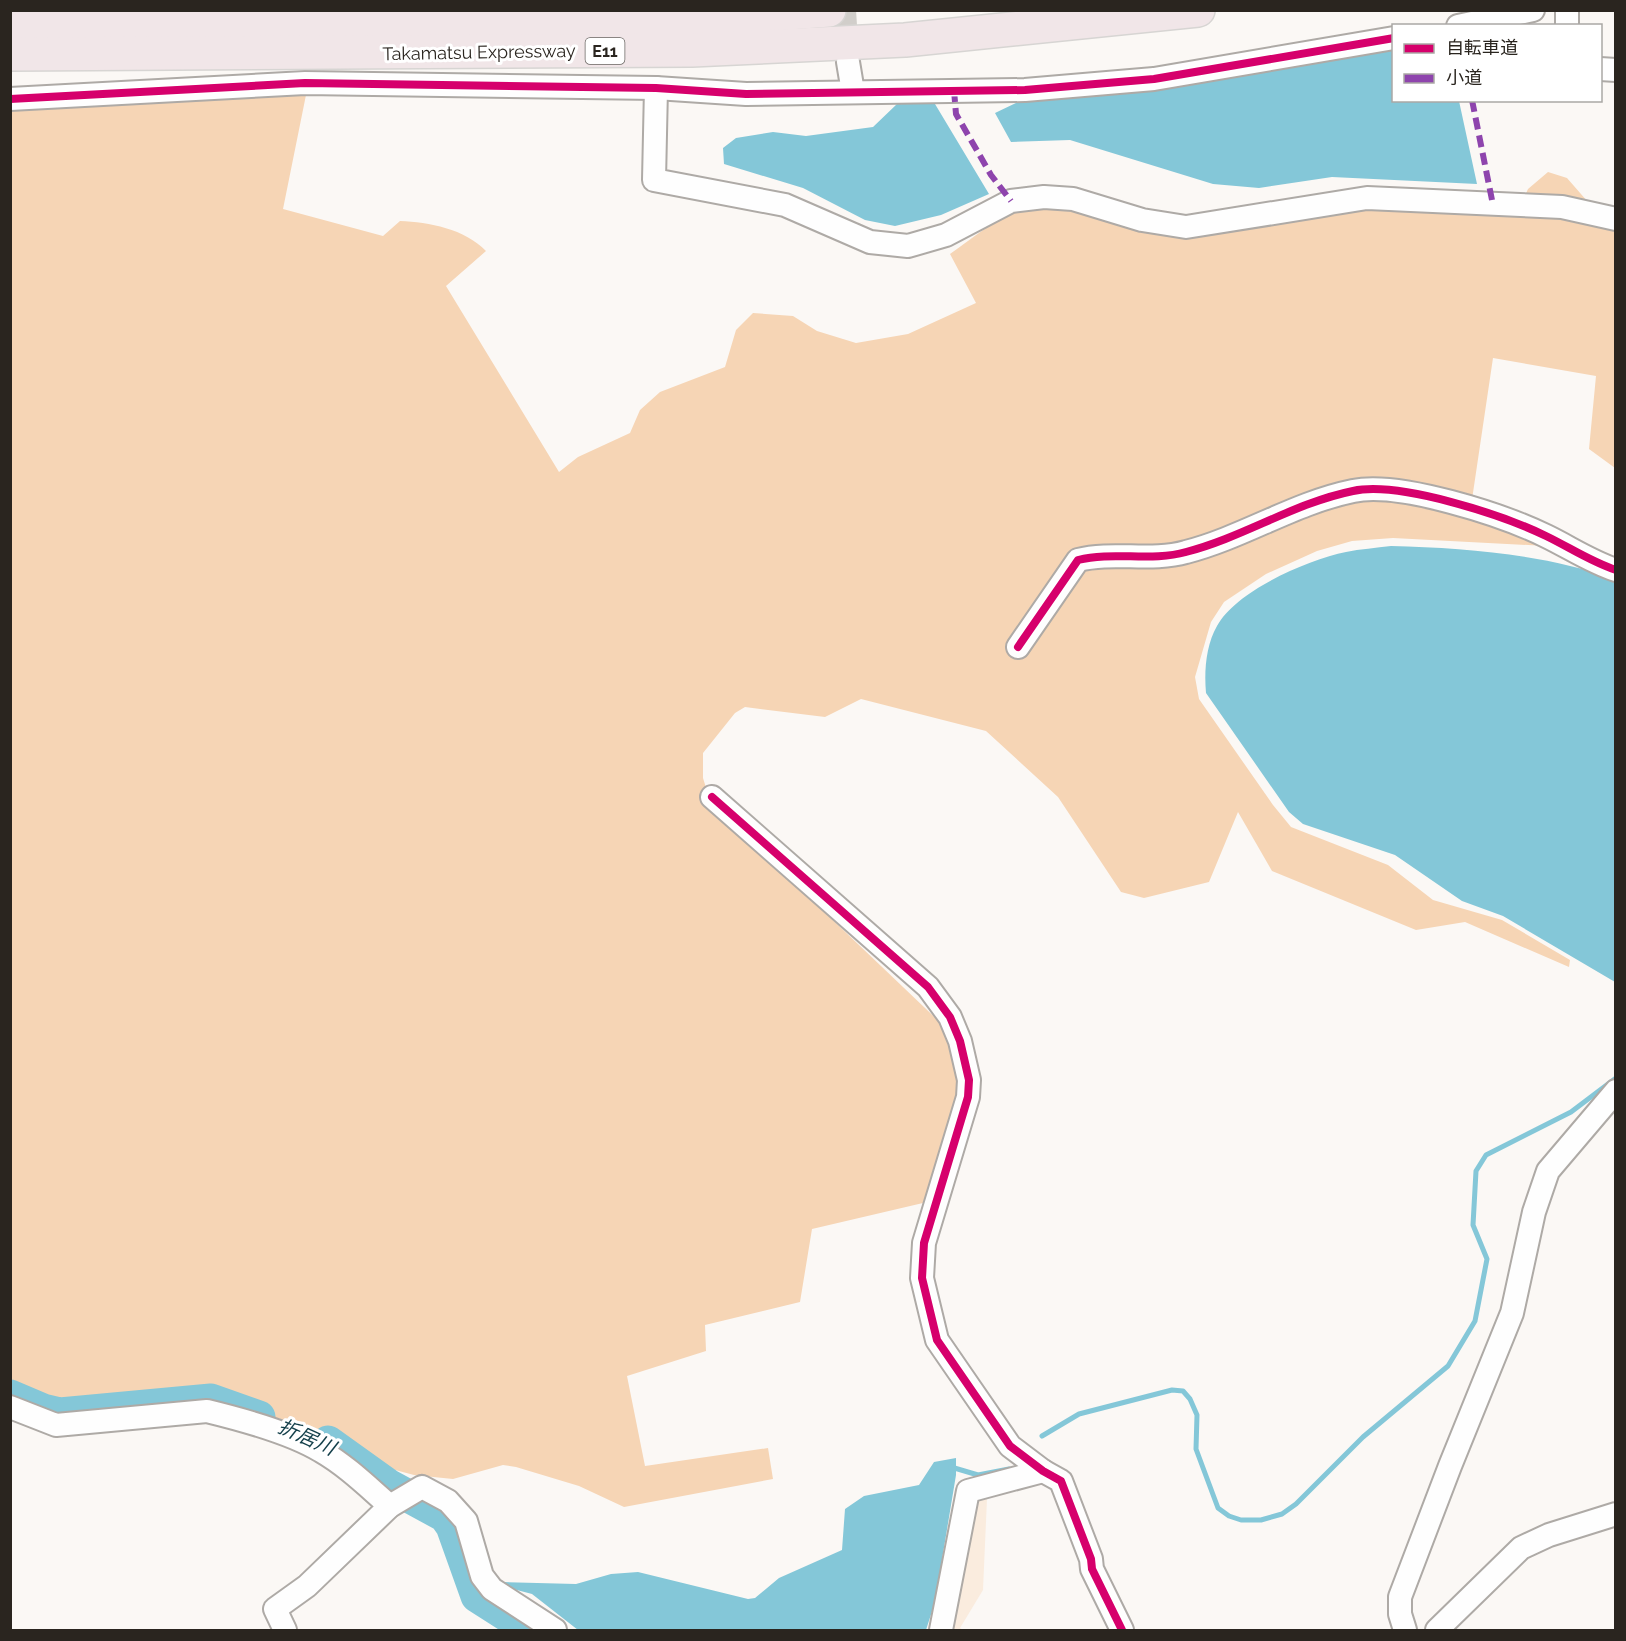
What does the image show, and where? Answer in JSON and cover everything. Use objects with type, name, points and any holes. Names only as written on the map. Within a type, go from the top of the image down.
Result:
[{"type":"highway","name":"Takamatsu Expressway","points":[[10,23],[691,20],[829,10]]},
{"type":"highway","name":"Takamatsu Expressway","points":[[10,54],[692,51],[905,40],[1198,10]]},
{"type":"street","points":[[1467,24],[1533,10]]},
{"type":"street","points":[[10,99],[305,83],[656,88],[746,94],[1025,90],[1154,79],[1392,38]]},
{"type":"street","points":[[848,62],[853,92]]},
{"type":"street","points":[[656,88],[654,180],[785,205],[870,242],[908,246],[946,235],[1011,201],[1044,197],[1073,199],[1142,220],[1186,227],[1367,198],[1562,207],[1616,219]]},
{"type":"street","points":[[1018,647],[1078,560],[1090,557],[1147,558],[1183,553],[1206,547],[1277,515],[1355,490],[1382,489],[1487,512],[1544,535],[1616,570]]},
{"type":"street","points":[[712,797],[928,987],[950,1017],[966,1063],[968,1097],[924,1243],[922,1278],[931,1323],[937,1340],[994,1426],[1010,1446],[1042,1471],[1061,1481],[1091,1558],[1092,1569],[1122,1630]]},
{"type":"street","points":[[1405,1630],[1400,1614],[1400,1597],[1512,1313],[1534,1212],[1544,1181],[1548,1171],[1616,1091]]},
{"type":"street","points":[[1577,1136],[1600,1131],[1616,1114]]},
{"type":"street","points":[[10,1407],[56,1425],[197,1412],[224,1415],[319,1449],[402,1499]]},
{"type":"street","points":[[941,1630],[968,1491],[1042,1471]]},
{"type":"street","points":[[285,1630],[275,1609],[307,1586],[402,1499],[422,1487],[458,1510],[466,1521],[482,1576],[492,1588],[555,1630]]},
{"type":"street","points":[[1437,1630],[1521,1548],[1549,1535],[1616,1514]]},
{"type":"shaded area","points":[[307,90],[283,209],[383,236],[400,221],[434,225],[468,237],[486,251],[446,286],[559,472],[578,457],[630,433],[640,410],[660,392],[725,367],[736,330],[753,313],[793,316],[817,331],[856,343],[908,334],[976,303],[950,254],[991,225],[1015,212],[1035,208],[1054,208],[1093,215],[1170,236],[1207,236],[1317,210],[1392,208],[1517,213],[1528,189],[1548,172],[1567,178],[1615,233],[1615,468],[1589,449],[1596,376],[1493,358],[1470,513],[1546,546],[1393,538],[1352,541],[1317,551],[1266,574],[1224,602],[1211,622],[1195,677],[1199,699],[1291,827],[1388,865],[1433,900],[1502,920],[1570,960],[1569,967],[1465,922],[1416,930],[1272,871],[1238,812],[1209,882],[1144,898],[1121,892],[1058,797],[986,731],[861,699],[825,717],[745,707],[735,713],[703,753],[703,778],[711,804],[946,1028],[959,1089],[955,1119],[923,1203],[812,1229],[800,1302],[705,1325],[706,1351],[627,1376],[645,1466],[768,1448],[773,1479],[624,1507],[579,1486],[516,1467],[503,1465],[453,1479],[414,1475],[365,1462],[326,1434],[208,1395],[104,1403],[64,1409],[11,1392],[11,109]]},
{"type":"shaded area","points":[[987,1499],[983,1590],[960,1628],[963,1630],[951,1630],[962,1588],[975,1502]]},
{"type":"water","points":[[1392,49],[1392,102],[1459,102],[1477,184],[1332,177],[1259,188],[1213,184],[1070,140],[1011,142],[995,113],[1022,100]]},
{"type":"water","points":[[896,98],[932,99],[989,194],[941,215],[895,226],[865,220],[803,188],[724,164],[723,148],[736,138],[773,132],[806,136],[873,127],[897,104]]},
{"type":"water","points":[[1391,546],[1448,548],[1533,558],[1588,570],[1615,579],[1615,982],[1503,916],[1462,901],[1395,855],[1303,824],[1289,812],[1206,693],[1205,676],[1210,641],[1226,613],[1240,601],[1274,579],[1312,562],[1346,552]]},
{"type":"water","points":[[956,1458],[956,1475],[935,1602],[926,1630],[578,1630],[532,1594],[513,1589],[509,1592],[502,1582],[576,1584],[611,1574],[638,1572],[748,1599],[755,1598],[779,1578],[842,1550],[845,1509],[864,1496],[919,1485],[934,1462]]},
{"type":"waterway","points":[[1042,1436],[1079,1414],[1172,1390],[1183,1391],[1190,1399],[1197,1415],[1196,1449],[1218,1508],[1229,1516],[1241,1520],[1261,1520],[1282,1514],[1296,1504],[1363,1437],[1448,1366],[1475,1321],[1487,1259],[1473,1225],[1476,1171],[1486,1155],[1571,1112],[1616,1078]]},
{"type":"waterway","name":"折居川","points":[[10,1396],[43,1410],[60,1414],[211,1400],[259,1417]]},
{"type":"waterway","name":"折居川","points":[[328,1442],[388,1485],[445,1516],[452,1526],[477,1596],[530,1630]]},
{"type":"waterway","points":[[951,1467],[978,1475],[1009,1469]]},
{"type":"tunnel","points":[[845,10],[848,57]]},
{"type":"marked path","points":[[954,90],[956,114],[991,175],[1011,201]]},
{"type":"marked path","points":[[1472,102],[1493,205]]},
{"type":"cycle path","points":[[10,99],[305,83],[656,88],[746,94],[1025,90],[1154,79],[1392,38]]},
{"type":"cycle path","points":[[1018,647],[1078,560],[1091,557],[1159,556],[1186,552],[1228,538],[1310,503],[1353,491],[1373,489],[1397,491],[1423,495],[1478,510],[1546,536],[1616,570]]},
{"type":"cycle path","points":[[712,797],[928,987],[950,1017],[960,1041],[969,1080],[968,1097],[924,1243],[922,1278],[937,1340],[1010,1446],[1043,1471],[1061,1481],[1091,1559],[1092,1569],[1122,1630]]}]
